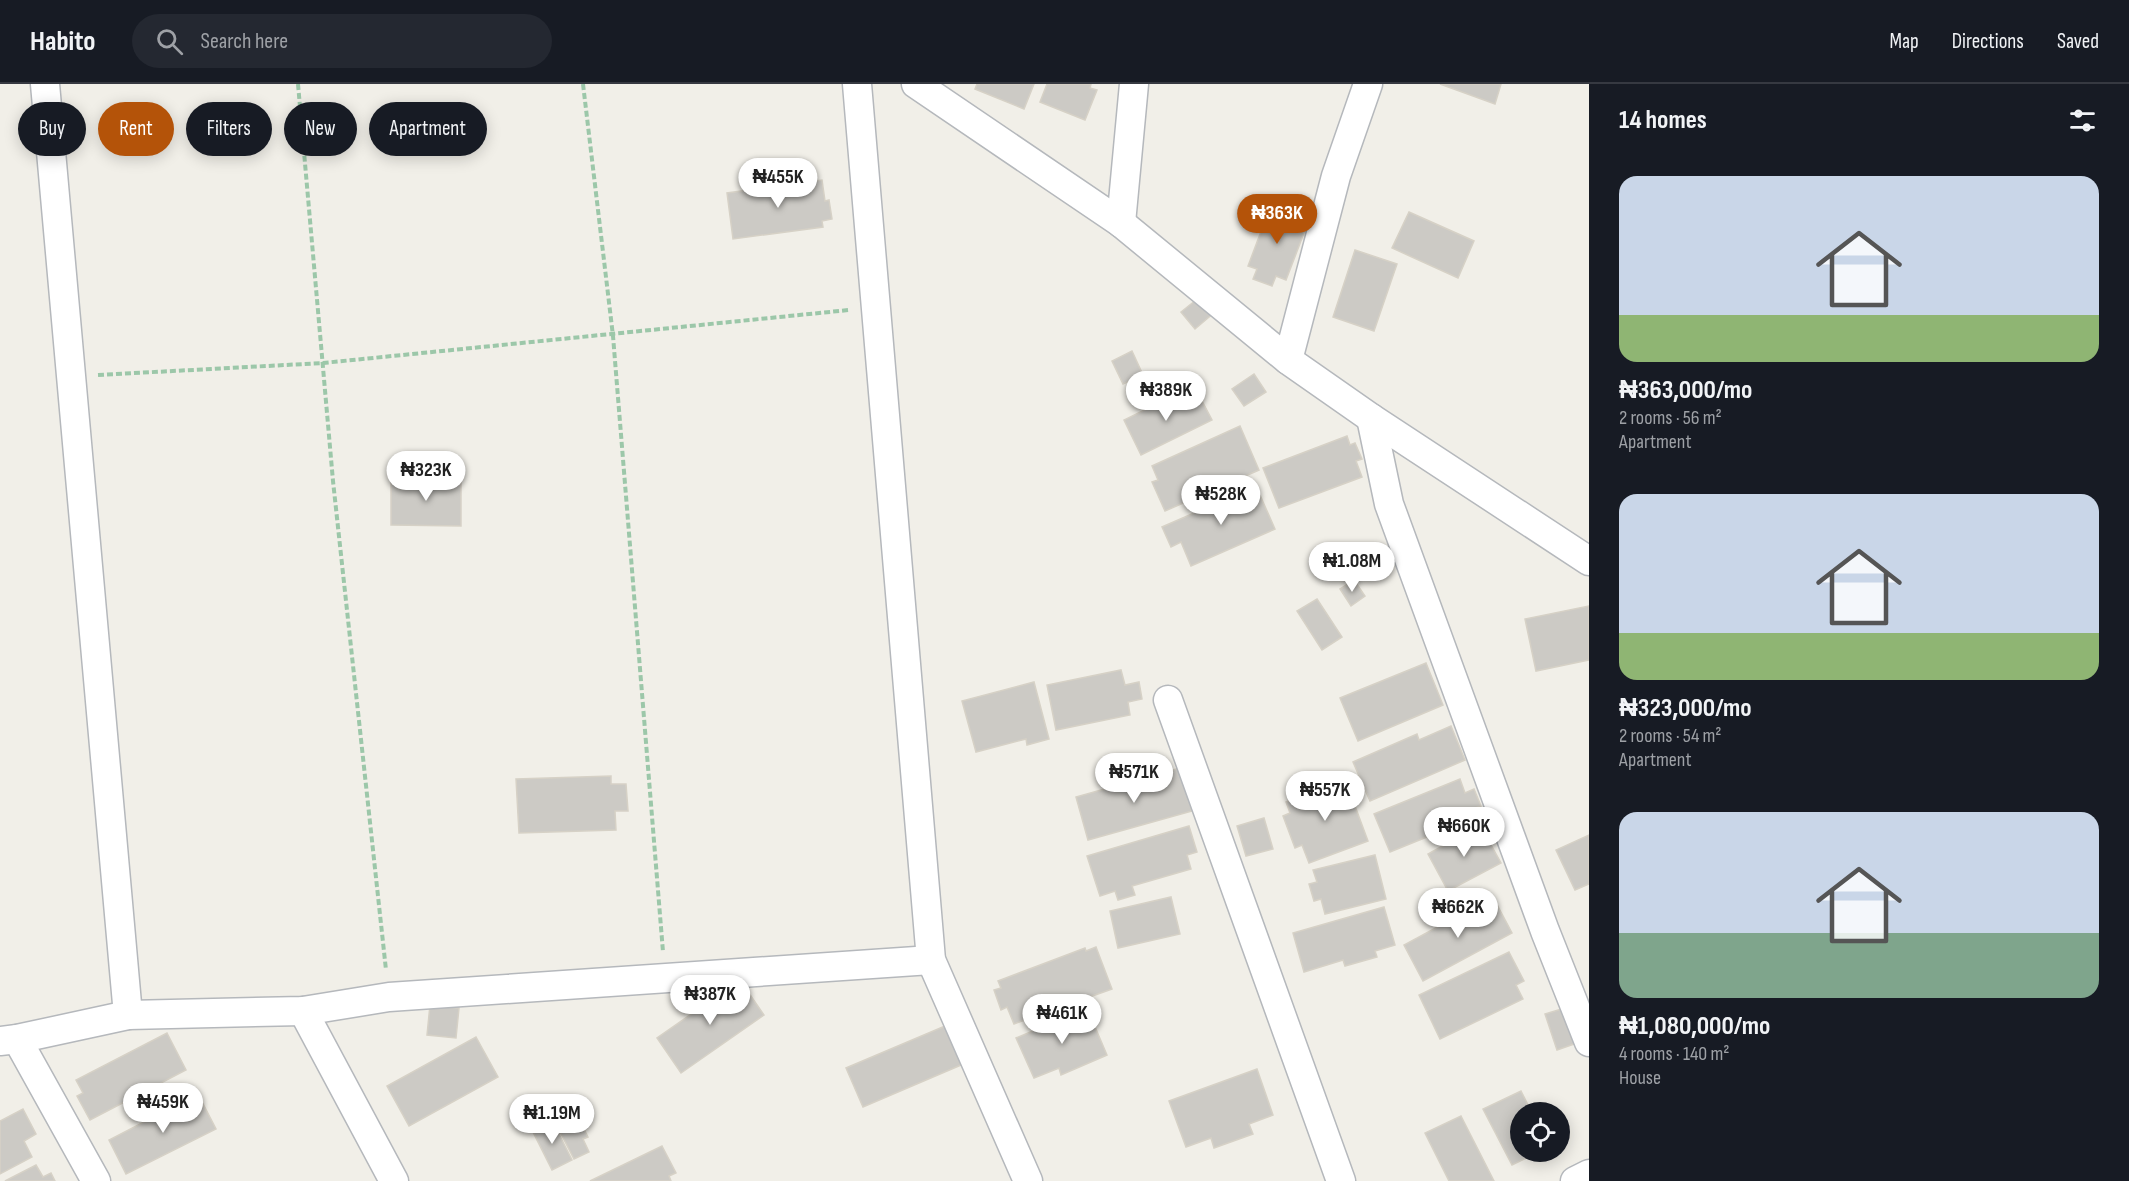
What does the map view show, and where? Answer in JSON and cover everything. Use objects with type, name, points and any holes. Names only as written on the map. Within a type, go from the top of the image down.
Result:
[{"type":"street","points":[[45,84],[73,377],[128,1016]]},
{"type":"street","points":[[857,84],[932,960],[1028,1181]]},
{"type":"street","points":[[915,84],[1121,223],[1288,360],[1371,418],[1589,561]]},
{"type":"street","points":[[1121,223],[1134,84]]},
{"type":"street","points":[[1288,360],[1336,176],[1368,84]]},
{"type":"street","points":[[1371,418],[1389,504],[1545,931],[1589,1042]]},
{"type":"street","points":[[1168,700],[1341,1181]]},
{"type":"street","points":[[96,1181],[9,1040],[128,1016],[303,1011],[389,997],[932,960]]},
{"type":"street","points":[[303,1011],[394,1181]]},
{"type":"street","points":[[1575,1181],[1589,1174]]},
{"type":"path","points":[[298,84],[322,363],[389,997]]},
{"type":"path","points":[[583,84],[613,336],[665,978]]},
{"type":"path","points":[[73,377],[322,363],[613,336],[876,307]]},
{"type":"building","points":[[977,84],[1034,84],[1024,109],[975,89]]},
{"type":"building","points":[[1047,84],[1091,84],[1090,88],[1097,90],[1085,120],[1040,102]]},
{"type":"building","points":[[1440,84],[1501,84],[1495,104]]},
{"type":"building","points":[[822,180],[825,201],[829,200],[832,219],[822,221],[823,227],[733,239],[727,193]]},
{"type":"building","points":[[1271,205],[1309,220],[1286,280],[1276,276],[1272,286],[1253,279],[1257,269],[1248,266]]},
{"type":"building","points":[[1409,212],[1474,241],[1458,278],[1392,248]]},
{"type":"building","points":[[1355,250],[1397,264],[1374,331],[1333,317]]},
{"type":"building","points":[[1201,296],[1215,312],[1195,329],[1181,312]]},
{"type":"building","points":[[1132,351],[1143,375],[1123,384],[1112,361]]},
{"type":"building","points":[[1254,374],[1266,392],[1244,406],[1232,389]]},
{"type":"building","points":[[1183,391],[1190,405],[1201,399],[1212,420],[1141,455],[1124,420]]},
{"type":"building","points":[[1240,426],[1259,470],[1165,511],[1152,482],[1158,480],[1152,466]]},
{"type":"building","points":[[1347,436],[1350,445],[1355,443],[1362,459],[1356,461],[1362,477],[1279,508],[1263,468]]},
{"type":"building","points":[[391,477],[461,478],[461,526],[391,525]]},
{"type":"building","points":[[1256,486],[1275,529],[1191,566],[1181,542],[1171,547],[1162,527]]},
{"type":"building","points":[[1354,580],[1365,596],[1351,606],[1340,589]]},
{"type":"building","points":[[1317,599],[1342,637],[1322,650],[1297,611]]},
{"type":"building","points":[[1589,606],[1589,660],[1536,671],[1525,619]]},
{"type":"building","points":[[1426,663],[1443,705],[1358,741],[1340,698]]},
{"type":"building","points":[[1121,670],[1125,685],[1139,682],[1142,699],[1128,702],[1130,715],[1056,730],[1047,685]]},
{"type":"building","points":[[1034,682],[1049,739],[1027,745],[1026,739],[976,752],[962,701]]},
{"type":"building","points":[[1451,726],[1465,760],[1370,801],[1353,762],[1417,734],[1419,740]]},
{"type":"building","points":[[1180,768],[1192,811],[1088,840],[1076,797]]},
{"type":"building","points":[[611,776],[611,784],[626,784],[628,811],[615,811],[616,830],[519,833],[516,779]]},
{"type":"building","points":[[1345,779],[1368,841],[1309,863],[1302,845],[1295,848],[1283,816],[1290,813],[1286,802]]},
{"type":"building","points":[[1460,779],[1465,793],[1474,789],[1481,806],[1472,809],[1476,817],[1390,852],[1374,814]]},
{"type":"building","points":[[1264,818],[1273,849],[1246,856],[1237,826]]},
{"type":"building","points":[[1480,825],[1501,863],[1448,891],[1428,854]]},
{"type":"building","points":[[1189,826],[1197,852],[1187,855],[1191,869],[1132,886],[1135,895],[1118,900],[1115,891],[1100,896],[1087,856]]},
{"type":"building","points":[[1589,835],[1589,884],[1575,890],[1556,850]]},
{"type":"building","points":[[1375,855],[1386,899],[1325,914],[1321,899],[1314,901],[1309,884],[1317,882],[1313,870]]},
{"type":"building","points":[[1171,897],[1180,934],[1118,948],[1110,911]]},
{"type":"building","points":[[1493,897],[1512,933],[1423,981],[1404,945]]},
{"type":"building","points":[[1384,907],[1395,945],[1375,951],[1377,957],[1345,966],[1343,960],[1304,972],[1293,933]]},
{"type":"building","points":[[1096,947],[1112,989],[1014,1024],[1007,1007],[1001,1010],[994,990],[1001,988],[998,981],[1085,948],[1086,951]]},
{"type":"building","points":[[1509,952],[1524,981],[1516,985],[1523,999],[1440,1039],[1419,995]]},
{"type":"building","points":[[740,980],[764,1015],[681,1073],[657,1038]]},
{"type":"building","points":[[430,1005],[459,1008],[456,1038],[427,1035]]},
{"type":"building","points":[[1087,1008],[1107,1055],[1061,1075],[1059,1068],[1034,1078],[1016,1038]]},
{"type":"building","points":[[1565,1008],[1577,1043],[1557,1050],[1545,1014]]},
{"type":"building","points":[[945,1026],[961,1065],[863,1107],[846,1068]]},
{"type":"building","points":[[167,1033],[186,1070],[90,1120],[77,1096],[83,1093],[76,1080]]},
{"type":"building","points":[[476,1037],[498,1077],[409,1126],[387,1086]]},
{"type":"building","points":[[1257,1069],[1273,1115],[1249,1124],[1253,1134],[1214,1148],[1211,1138],[1186,1147],[1169,1101]]},
{"type":"building","points":[[1521,1091],[1526,1102],[1510,1102],[1510,1161],[1483,1109]]},
{"type":"building","points":[[198,1094],[216,1129],[126,1174],[109,1140]]},
{"type":"building","points":[[23,1109],[36,1134],[24,1141],[32,1157],[0,1174],[0,1121]]},
{"type":"building","points":[[570,1114],[575,1124],[580,1121],[588,1137],[583,1139],[589,1152],[574,1159],[555,1122]]},
{"type":"building","points":[[1461,1116],[1494,1181],[1449,1181],[1425,1133]]},
{"type":"building","points":[[552,1120],[572,1160],[552,1170],[532,1130]]},
{"type":"building","points":[[662,1146],[676,1173],[669,1176],[671,1181],[590,1181]]},
{"type":"building","points":[[36,1165],[43,1177],[51,1173],[55,1181],[5,1181]]}]
